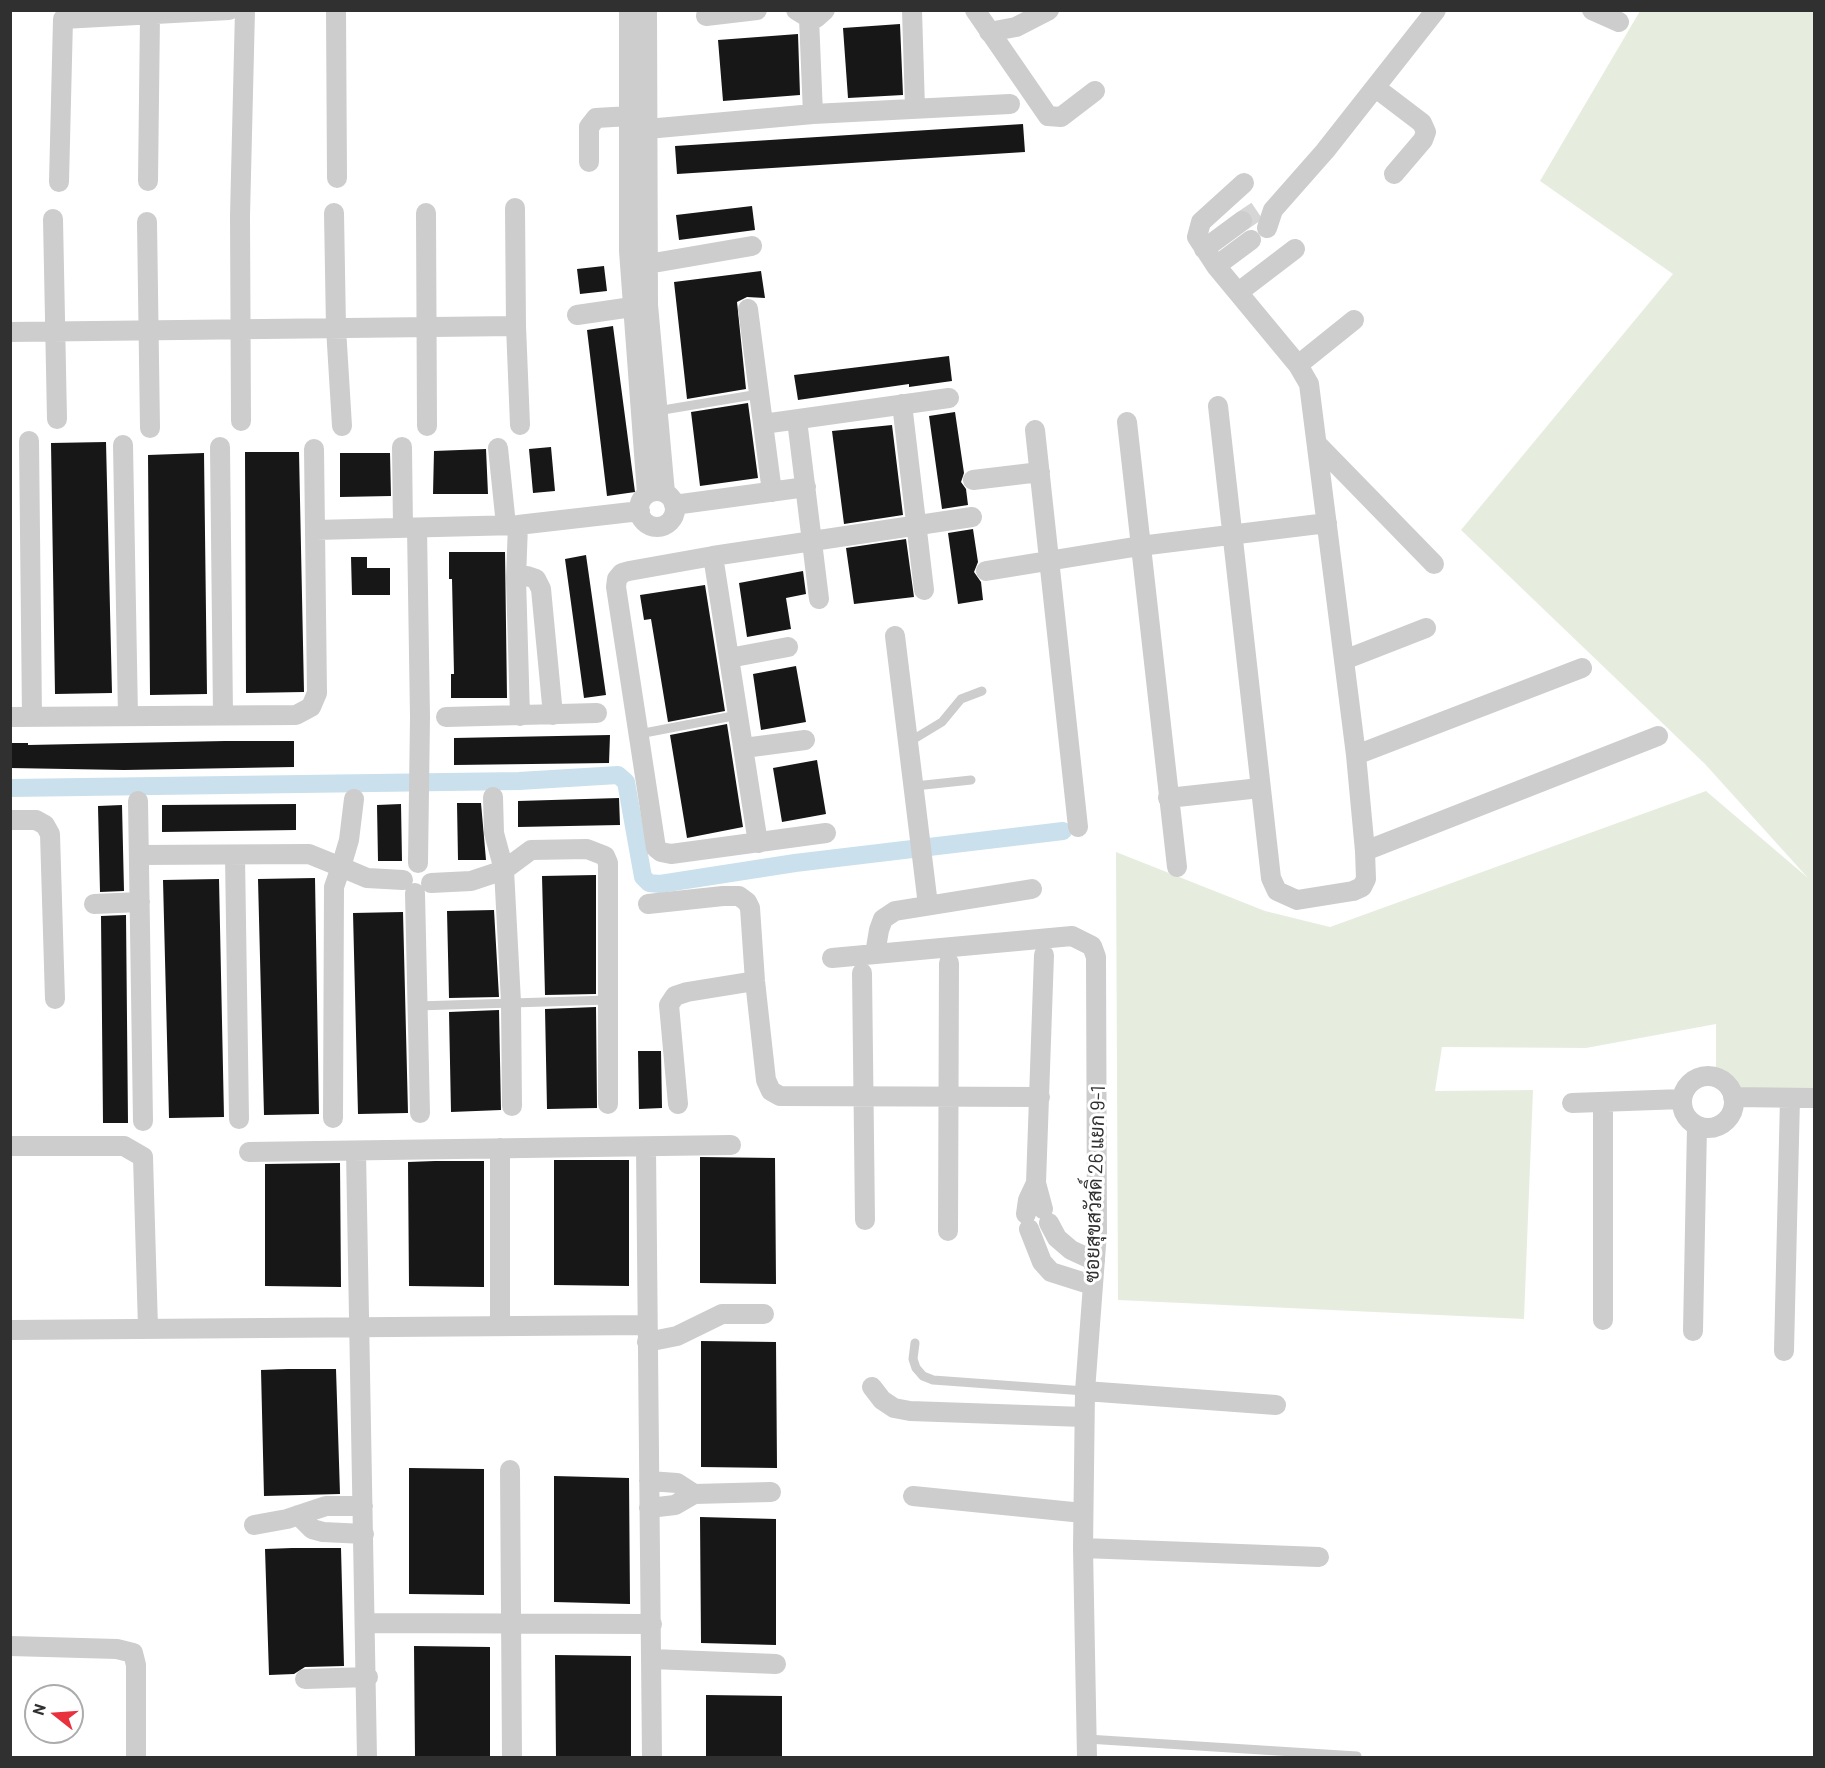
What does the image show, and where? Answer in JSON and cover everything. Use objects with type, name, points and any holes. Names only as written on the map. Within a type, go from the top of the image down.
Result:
[{"type":"street","points":[[59,182],[63,20],[89,14],[150,15],[229,10]]},
{"type":"street","points":[[241,421],[240,216],[245,10]]},
{"type":"street","points":[[336,10],[337,178]]},
{"type":"street","points":[[629,10],[636,125],[639,265],[657,411],[656,501]]},
{"type":"street","points":[[636,125],[647,10]]},
{"type":"street","points":[[706,16],[757,10]]},
{"type":"street","points":[[912,10],[915,108]]},
{"type":"street","points":[[975,10],[1048,116],[1061,117],[1095,91]]},
{"type":"street","points":[[989,32],[1016,27],[1049,10]]},
{"type":"street","points":[[1204,249],[1297,186],[1436,10]]},
{"type":"street","points":[[1592,10],[1619,22]]},
{"type":"street","points":[[810,13],[813,114]]},
{"type":"street","points":[[148,181],[150,15]]},
{"type":"street","points":[[1376,87],[1422,123],[1426,132],[1423,140],[1394,174]]},
{"type":"street","points":[[589,162],[589,127],[596,118],[636,125],[1010,104]]},
{"type":"street","points":[[1218,406],[1271,878],[1277,891],[1297,900],[1353,891],[1362,886],[1365,879],[1365,851],[1356,755],[1309,384],[1298,365],[1240,291],[1216,266],[1197,237],[1201,222],[1244,183]]},
{"type":"street","points":[[515,208],[520,425]]},
{"type":"street","points":[[334,213],[336,328],[342,426]]},
{"type":"street","points":[[426,213],[427,426]]},
{"type":"street","points":[[1216,266],[1259,234],[1257,214]]},
{"type":"street","points":[[53,219],[57,419]]},
{"type":"street","points":[[147,222],[150,428]]},
{"type":"street","points":[[639,265],[752,246]]},
{"type":"street","points":[[1240,291],[1295,249]]},
{"type":"street","points":[[639,265],[632,307],[656,501]]},
{"type":"street","points":[[577,315],[632,307]]},
{"type":"street","points":[[748,309],[772,492]]},
{"type":"street","points":[[1298,365],[1354,320]]},
{"type":"street","points":[[10,332],[516,326]]},
{"type":"street","points":[[763,424],[949,398]]},
{"type":"street","points":[[902,404],[924,590]]},
{"type":"street","points":[[797,420],[819,599]]},
{"type":"street","points":[[1127,422],[1177,867]]},
{"type":"street","points":[[1035,430],[1078,827]]},
{"type":"street","points":[[29,441],[32,717]]},
{"type":"street","points":[[123,444],[128,716]]},
{"type":"street","points":[[1317,444],[1434,564]]},
{"type":"street","points":[[220,447],[223,716]]},
{"type":"street","points":[[402,447],[410,528],[420,717],[418,863],[408,867],[416,885],[420,1113]]},
{"type":"street","points":[[498,448],[512,525],[520,716]]},
{"type":"street","points":[[10,717],[296,715],[310,707],[316,693],[314,449]]},
{"type":"street","points":[[973,480],[1040,472]]},
{"type":"street","points":[[315,530],[512,525],[656,501],[772,492],[806,487]]},
{"type":"street","points":[[826,833],[671,854],[661,852],[654,842],[616,588],[617,579],[622,573],[628,571],[713,556],[812,539],[972,517]]},
{"type":"street","points":[[986,572],[1140,546],[1327,523]]},
{"type":"street","points":[[713,556],[758,843]]},
{"type":"street","points":[[516,578],[536,579],[541,589],[553,715]]},
{"type":"street","points":[[1344,660],[1426,628]]},
{"type":"street","points":[[896,636],[928,905]]},
{"type":"street","points":[[729,658],[788,647]]},
{"type":"street","points":[[1356,755],[1582,668]]},
{"type":"street","points":[[446,717],[597,713]]},
{"type":"street","points":[[1365,851],[1658,736]]},
{"type":"street","points":[[744,748],[805,740]]},
{"type":"street","points":[[1168,798],[1260,788]]},
{"type":"street","points":[[493,797],[494,833],[504,870],[511,1002],[512,1106]]},
{"type":"street","points":[[333,1118],[332,897],[349,840],[354,799]]},
{"type":"street","points":[[138,801],[143,1121]]},
{"type":"street","points":[[10,820],[36,820],[45,825],[50,834],[54,999]]},
{"type":"street","points":[[139,855],[309,854],[367,878],[416,885],[471,881],[504,870],[531,850],[587,849],[605,856],[608,863],[608,1104]]},
{"type":"street","points":[[235,856],[239,1119]]},
{"type":"street","points":[[875,954],[879,930],[884,919],[895,911],[1032,889]]},
{"type":"street","points":[[648,904],[739,896],[750,908],[766,1080],[771,1091],[787,1096],[1040,1097]]},
{"type":"street","points":[[94,904],[140,902]]},
{"type":"street","name":"ซอยสุขสวัสดิ์ 26 แยก 9-1","points":[[832,958],[1072,936],[1092,946],[1096,957],[1098,1022],[1095,1261],[1084,1417],[1083,1548],[1087,1748]]},
{"type":"street","points":[[1044,955],[1036,1183],[1028,1200],[1041,1222],[1071,1250],[1095,1261]]},
{"type":"street","points":[[948,1231],[949,963]]},
{"type":"street","points":[[862,973],[865,1220]]},
{"type":"street","points":[[678,1104],[668,1018],[669,1005],[675,996],[687,992],[755,981]]},
{"type":"street","points":[[1710,1076],[1725,1083],[1733,1096],[1733,1105],[1727,1119],[1713,1127],[1697,1126],[1685,1115],[1682,1099],[1688,1085],[1702,1077],[1710,1076]]},
{"type":"street","points":[[1733,1096],[1815,1098]]},
{"type":"street","points":[[1784,1351],[1790,1098]]},
{"type":"street","points":[[1572,1103],[1682,1099]]},
{"type":"street","points":[[1603,1103],[1603,1320]]},
{"type":"street","points":[[1693,1331],[1697,1126]]},
{"type":"street","points":[[249,1152],[731,1145]]},
{"type":"street","points":[[10,1146],[124,1146],[143,1157],[148,1328]]},
{"type":"street","points":[[500,1326],[501,1148]]},
{"type":"street","points":[[646,1148],[652,1758]]},
{"type":"street","points":[[356,1151],[358,1326],[368,1677],[367,1758]]},
{"type":"street","points":[[1041,1222],[1037,1250],[1051,1272],[1092,1285]]},
{"type":"street","points":[[10,1330],[500,1326],[677,1336],[722,1314],[764,1314]]},
{"type":"street","points":[[872,1387],[882,1400],[894,1408],[910,1411],[1084,1417]]},
{"type":"street","points":[[1085,1391],[1276,1405]]},
{"type":"street","points":[[510,1470],[509,1622],[512,1758]]},
{"type":"street","points":[[649,1481],[677,1483],[694,1494]]},
{"type":"street","points":[[649,1508],[675,1505],[694,1494],[771,1492]]},
{"type":"street","points":[[913,1496],[1083,1513]]},
{"type":"street","points":[[254,1524],[298,1515],[326,1506],[363,1506]]},
{"type":"street","points":[[298,1515],[312,1529],[323,1532],[363,1534]]},
{"type":"street","points":[[1083,1548],[1319,1557]]},
{"type":"street","points":[[366,1623],[652,1624]]},
{"type":"street","points":[[10,1646],[117,1649],[133,1653],[136,1665],[136,1758]]},
{"type":"street","points":[[652,1659],[776,1664]]},
{"type":"street","points":[[305,1679],[368,1677]]},
{"type":"lane","points":[[657,411],[759,394]]},
{"type":"lane","points":[[909,742],[942,722],[961,699],[982,691]]},
{"type":"lane","points":[[639,734],[738,715]]},
{"type":"lane","points":[[915,786],[971,780]]},
{"type":"lane","points":[[417,1006],[608,1000]]},
{"type":"lane","points":[[915,1343],[913,1359],[916,1368],[922,1376],[933,1380],[1085,1391]]},
{"type":"lane","points":[[1087,1748],[1357,1756]]},
{"type":"green space","points":[[1640,11],[1814,11],[1814,1094],[1738,1092],[1716,1074],[1716,1024],[1586,1048],[1442,1047],[1435,1091],[1533,1090],[1524,1319],[1118,1300],[1116,852],[1265,911],[1330,927],[1706,791],[1808,878],[1705,764],[1461,530],[1673,274],[1540,181]]},
{"type":"building","points":[[900,24],[903,95],[848,98],[843,28]]},
{"type":"building","points":[[798,34],[800,95],[723,101],[718,40]]},
{"type":"building","points":[[1023,124],[1025,152],[677,174],[675,146]]},
{"type":"building","points":[[752,206],[755,230],[679,240],[676,215]]},
{"type":"building","points":[[604,266],[607,291],[580,294],[577,269]]},
{"type":"building","points":[[761,271],[765,298],[747,297],[737,302],[746,389],[687,399],[674,282]]},
{"type":"building","points":[[613,326],[635,492],[607,496],[587,330]]},
{"type":"building","points":[[949,356],[952,381],[909,387],[909,384],[798,400],[794,375]]},
{"type":"building","points":[[748,403],[758,478],[700,486],[691,412]]},
{"type":"building","points":[[955,412],[964,473],[961,482],[966,489],[968,505],[942,509],[929,416]]},
{"type":"building","points":[[892,425],[903,515],[844,524],[832,431]]},
{"type":"building","points":[[106,442],[112,693],[55,694],[51,443]]},
{"type":"building","points":[[551,447],[555,491],[533,493],[529,449]]},
{"type":"building","points":[[486,449],[488,494],[433,494],[434,451]]},
{"type":"building","points":[[245,452],[299,452],[304,692],[246,693]]},
{"type":"building","points":[[204,453],[207,694],[150,695],[148,455]]},
{"type":"building","points":[[340,453],[390,453],[391,496],[340,497]]},
{"type":"building","points":[[973,529],[978,562],[974,572],[981,582],[983,600],[958,604],[948,533]]},
{"type":"building","points":[[906,539],[914,597],[854,604],[846,548]]},
{"type":"building","points":[[449,552],[505,552],[507,698],[451,698],[451,674],[454,674],[452,579],[449,579]]},
{"type":"building","points":[[586,555],[606,695],[584,698],[565,559]]},
{"type":"building","points":[[351,557],[367,557],[367,568],[390,568],[390,595],[352,595]]},
{"type":"building","points":[[803,571],[806,594],[786,598],[791,629],[747,637],[739,583]]},
{"type":"building","points":[[705,585],[725,711],[668,722],[651,619],[644,620],[640,595]]},
{"type":"building","points":[[796,666],[806,722],[761,730],[753,674]]},
{"type":"building","points":[[727,724],[743,827],[687,838],[670,735]]},
{"type":"building","points":[[610,735],[609,763],[454,765],[454,738]]},
{"type":"building","points":[[294,741],[294,767],[124,770],[10,768],[10,743],[28,743],[28,745]]},
{"type":"building","points":[[817,760],[826,814],[782,822],[773,768]]},
{"type":"building","points":[[619,798],[620,825],[518,827],[518,801]]},
{"type":"building","points":[[457,803],[481,803],[486,860],[458,860]]},
{"type":"building","points":[[296,804],[296,830],[162,832],[162,805]]},
{"type":"building","points":[[401,804],[402,861],[378,861],[377,805]]},
{"type":"building","points":[[122,805],[124,891],[100,892],[98,806]]},
{"type":"building","points":[[596,875],[596,994],[545,995],[542,876]]},
{"type":"building","points":[[315,878],[319,1114],[264,1115],[258,879]]},
{"type":"building","points":[[219,879],[224,1117],[169,1118],[163,880]]},
{"type":"building","points":[[494,910],[499,997],[449,998],[447,911]]},
{"type":"building","points":[[403,912],[408,1113],[358,1114],[353,913]]},
{"type":"building","points":[[126,915],[128,1123],[103,1123],[101,916]]},
{"type":"building","points":[[596,1007],[597,1108],[547,1109],[545,1009]]},
{"type":"building","points":[[499,1010],[501,1110],[451,1112],[449,1012]]},
{"type":"building","points":[[638,1051],[661,1051],[662,1108],[639,1109]]},
{"type":"building","points":[[700,1157],[775,1158],[776,1284],[700,1283]]},
{"type":"building","points":[[554,1160],[629,1160],[629,1286],[554,1285]]},
{"type":"building","points":[[484,1161],[484,1287],[409,1286],[408,1162]]},
{"type":"building","points":[[340,1163],[341,1287],[265,1286],[265,1164]]},
{"type":"building","points":[[701,1341],[776,1342],[777,1468],[701,1467]]},
{"type":"building","points":[[336,1369],[340,1494],[264,1496],[261,1370]]},
{"type":"building","points":[[409,1468],[484,1469],[484,1595],[409,1594]]},
{"type":"building","points":[[554,1476],[629,1478],[630,1604],[554,1602]]},
{"type":"building","points":[[700,1517],[776,1519],[776,1645],[701,1643]]},
{"type":"building","points":[[341,1548],[344,1666],[305,1667],[294,1674],[269,1675],[265,1549]]},
{"type":"building","points":[[414,1646],[490,1647],[490,1758],[415,1758]]},
{"type":"building","points":[[555,1655],[631,1656],[631,1758],[556,1758]]},
{"type":"building","points":[[706,1695],[782,1696],[782,1758],[706,1758]]},
{"type":"waterway","points":[[10,788],[519,781],[618,775],[626,782],[643,877],[649,883],[660,884],[795,863],[1063,831]]},
{"type":"tunnel","points":[[1242,221],[1257,211]]}]
